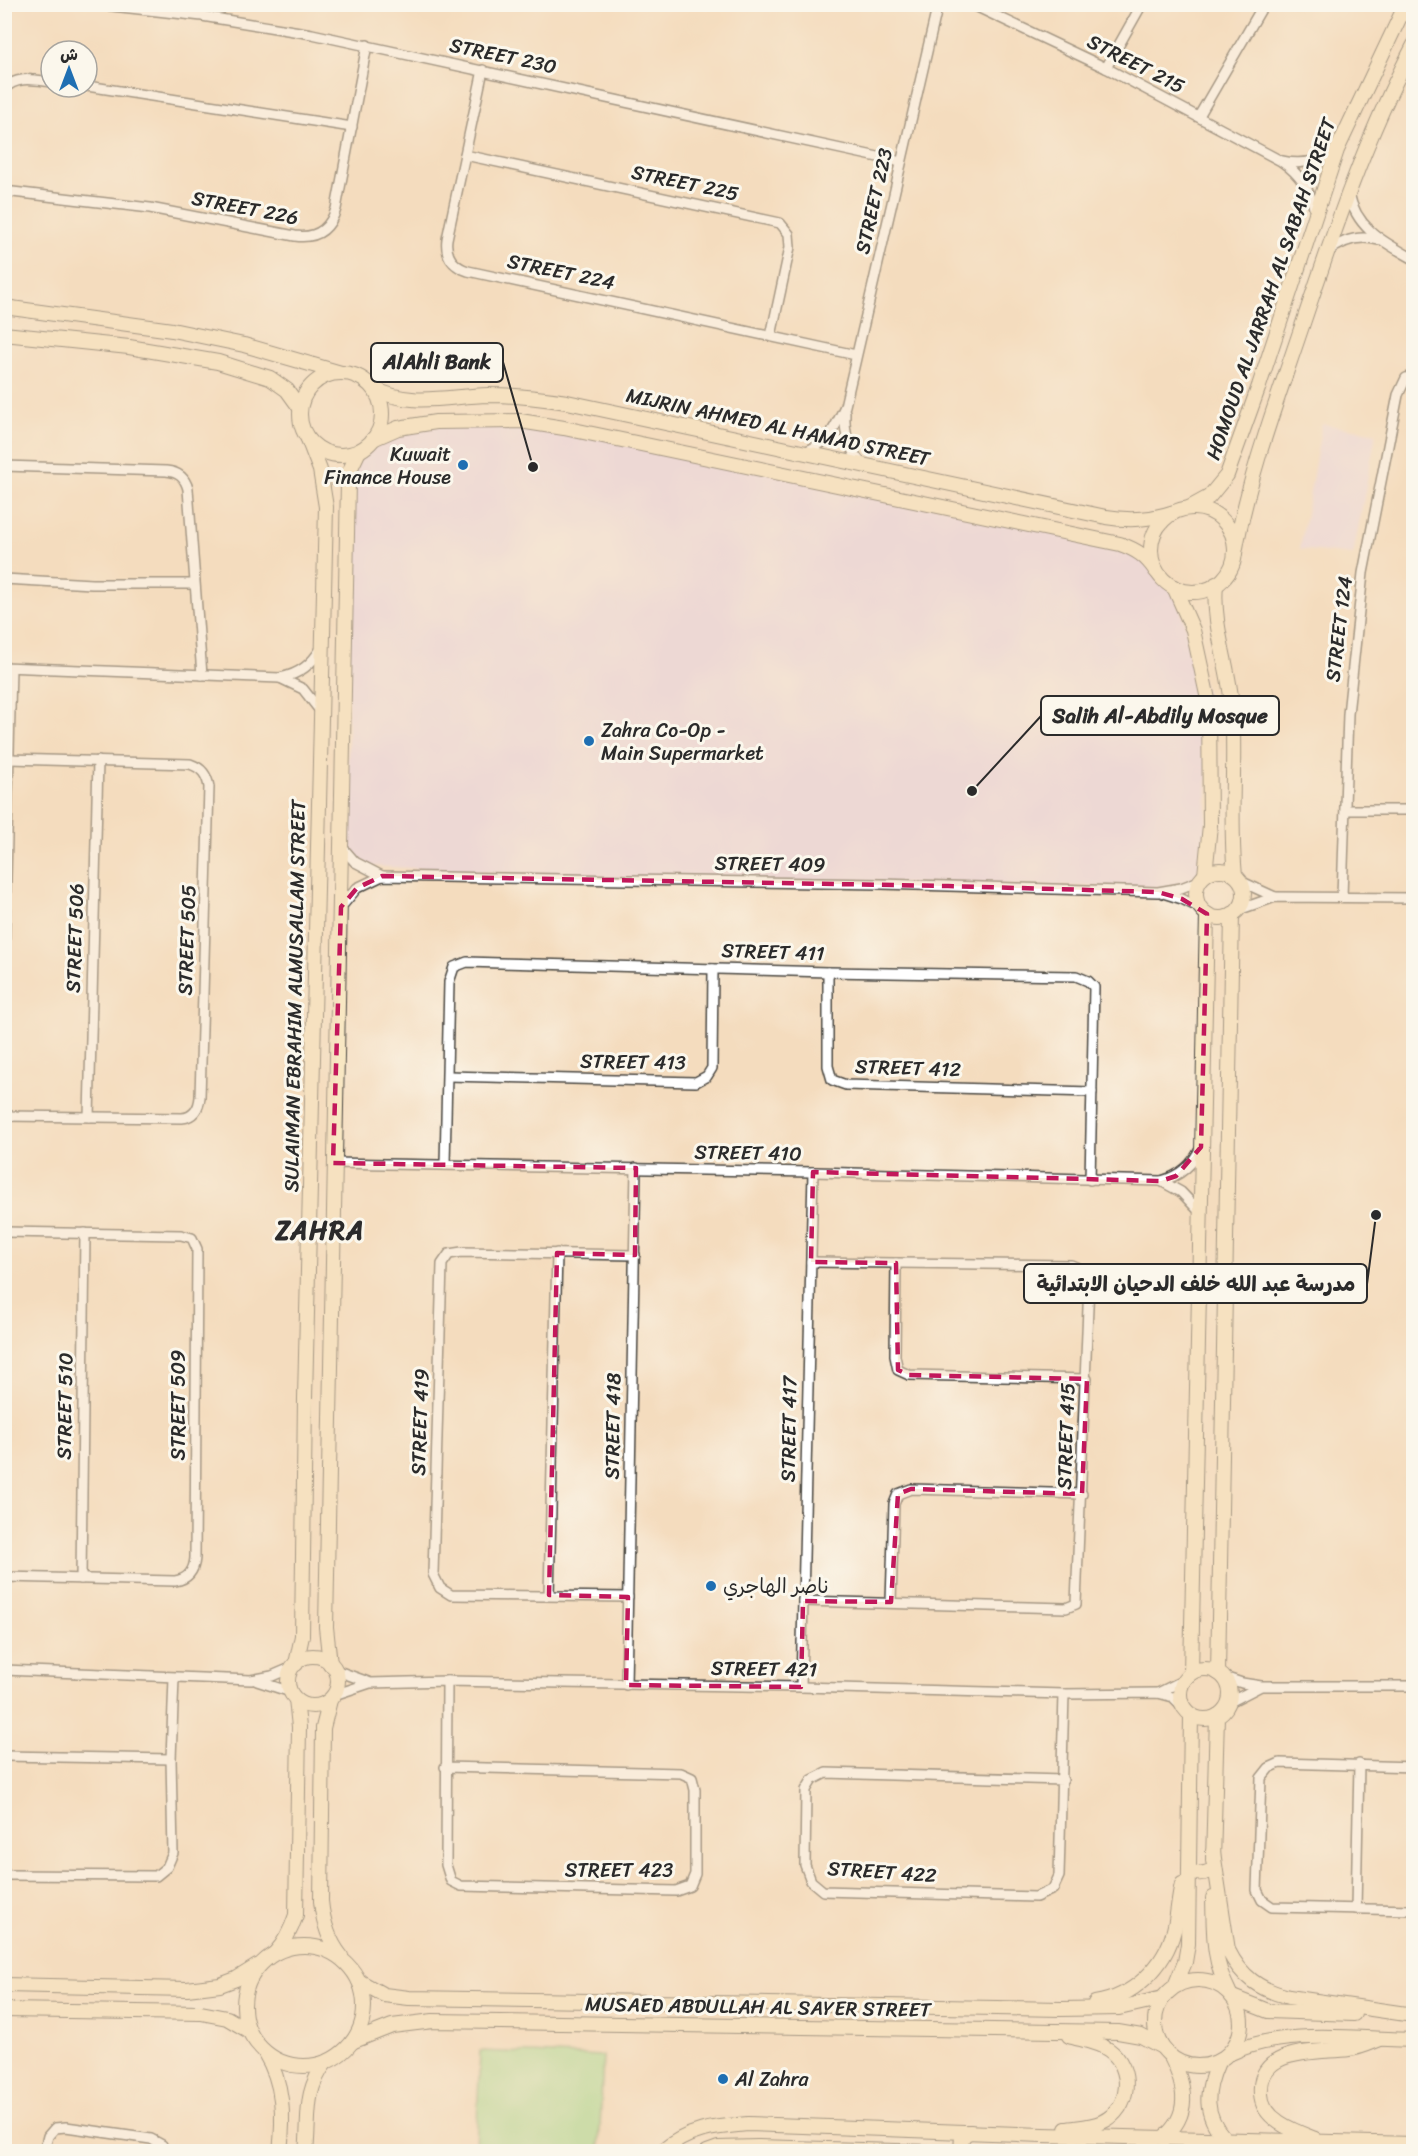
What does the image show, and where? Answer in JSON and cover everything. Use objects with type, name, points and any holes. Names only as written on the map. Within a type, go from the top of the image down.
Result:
[{"type":"street","name":"STREET 230","points":[[94,4],[202,16],[366,45],[901,162]]},
{"type":"street","points":[[202,16],[205,4]]},
{"type":"street","name":"STREET 223","points":[[864,466],[847,441],[845,406],[938,4]]},
{"type":"street","name":"STREET 215","points":[[971,4],[1106,68],[1281,161],[1304,182],[1315,212]]},
{"type":"street","points":[[1106,68],[1142,4]]},
{"type":"street","points":[[1199,116],[1264,4]]},
{"type":"street","name":"HOMOUD AL JARRAH AL SABAH STREET","points":[[1189,508],[1209,497],[1227,475],[1337,150],[1362,92],[1406,4]]},
{"type":"street","name":"STREET 226","points":[[4,190],[150,208],[295,237],[312,237],[325,229],[334,216],[366,45]]},
{"type":"street","name":"HOMOUD AL JARRAH AL SABAH STREET","points":[[1235,553],[1251,479],[1348,192],[1388,94],[1413,45]]},
{"type":"street","name":"STREET 224","points":[[483,70],[446,246],[450,260],[461,269],[856,355]]},
{"type":"street","points":[[4,89],[14,81],[21,79],[39,81]]},
{"type":"street","points":[[99,89],[352,127]]},
{"type":"street","name":"STREET 215","points":[[1281,161],[1300,164],[1320,160],[1337,150]]},
{"type":"street","name":"STREET 225","points":[[465,155],[780,223],[789,234],[790,247],[771,336]]},
{"type":"street","points":[[1348,192],[1357,217],[1369,231],[1413,259]]},
{"type":"street","points":[[1327,254],[1339,244],[1353,239],[1368,238],[1383,242]]},
{"type":"street","points":[[4,307],[139,324],[199,335],[353,375],[364,380],[373,388],[381,405],[382,414],[378,431],[373,439]]},
{"type":"street","points":[[4,334],[139,348],[228,365],[270,378],[287,390],[300,408]]},
{"type":"street","points":[[341,373],[329,374],[319,379],[303,396],[300,408],[302,430],[308,440],[319,449],[332,454],[345,455],[359,451]]},
{"type":"street","name":"STREET 124","points":[[1342,897],[1348,714],[1364,573],[1398,395],[1406,378],[1413,375]]},
{"type":"street","name":"MIJRIN AHMED AL HAMAD STREET","points":[[373,388],[393,397],[414,400],[488,395],[541,398],[1106,517],[1150,519],[1174,512]]},
{"type":"street","name":"STREET 223","points":[[802,453],[819,446],[831,435],[845,406]]},
{"type":"street","points":[[264,2051],[278,2060],[293,2065],[310,2066],[326,2062],[341,2054],[354,2041],[363,2022],[365,2001],[359,1981],[335,1949],[322,1918],[321,1840],[323,1728],[338,1678],[333,1667],[326,1627],[333,1163],[341,907],[348,482],[349,472],[359,451],[373,439],[398,428],[436,422],[520,421],[564,428],[1120,544],[1146,557],[1156,571],[1164,580],[1174,587],[1195,592],[1216,585],[1229,570],[1235,553],[1233,538],[1227,525],[1216,515],[1203,509],[1189,508],[1174,512],[1163,520],[1153,538],[1151,558],[1156,571]]},
{"type":"street","name":"SULAIMAN EBRAHIM ALMUSALLAM STREET","points":[[294,1665],[302,1636],[305,1398],[326,507],[320,470],[308,440]]},
{"type":"street","points":[[4,466],[166,471],[178,474],[185,480],[188,489],[202,675]]},
{"type":"street","points":[[4,579],[92,584],[194,584]]},
{"type":"street","points":[[1216,585],[1216,619],[1232,699],[1234,780],[1232,832],[1238,878],[1244,896],[1235,912],[1219,1572],[1221,1675],[1228,1685],[1230,1694],[1228,1703]]},
{"type":"street","points":[[1174,587],[1193,630],[1209,704],[1209,843],[1196,898],[1205,911],[1219,918],[1275,897],[1413,898]]},
{"type":"street","points":[[280,678],[303,669],[314,660],[322,647]]},
{"type":"street","points":[[4,963],[10,759],[8,668],[280,678],[303,689],[321,712]]},
{"type":"street","name":"STREET 505","points":[[4,1116],[182,1118],[191,1115],[198,1107],[201,1085],[209,788],[208,781],[201,770],[184,763],[10,759]]},
{"type":"street","name":"STREET 506","points":[[89,1116],[98,761]]},
{"type":"street","points":[[1210,780],[1219,777],[1234,780]]},
{"type":"street","points":[[1346,810],[1413,810]]},
{"type":"street","name":"STREET 409","points":[[342,847],[363,868],[382,876]]},
{"type":"street","points":[[1202,878],[1215,870],[1226,870],[1275,897]]},
{"type":"street","name":"STREET 409","points":[[341,907],[357,888],[382,876],[869,884],[1158,892],[1181,888],[1202,878]]},
{"type":"street","name":"STREET 409","points":[[1158,892],[1182,899],[1205,911]]},
{"type":"street","points":[[1205,911],[1193,1570],[1187,1677],[1180,1690],[1180,1700],[1188,1712],[1204,1719],[1217,1716],[1228,1703],[1261,1686]]},
{"type":"street","name":"STREET 411","points":[[445,1165],[449,982],[454,967],[467,962],[1076,976],[1088,981],[1094,987],[1090,1180]]},
{"type":"street","name":"STREET 413","points":[[448,1076],[696,1082],[707,1076],[712,1068],[713,969]]},
{"type":"street","name":"STREET 412","points":[[828,972],[828,1066],[832,1080],[846,1085],[1092,1092]]},
{"type":"street","name":"STREET 410","points":[[333,1163],[1161,1181],[1176,1176],[1189,1166],[1201,1147]]},
{"type":"street","name":"STREET 418","points":[[626,1685],[636,1168]]},
{"type":"street","name":"STREET 417","points":[[801,1687],[813,1172]]},
{"type":"street","points":[[1161,1181],[1182,1192],[1200,1212]]},
{"type":"street","name":"STREET 509","points":[[4,1232],[185,1235],[192,1238],[197,1245],[194,1567],[188,1575],[176,1581],[4,1577]]},
{"type":"street","name":"STREET 510","points":[[81,1579],[85,1233]]},
{"type":"street","name":"STREET 419","points":[[628,1597],[451,1595],[440,1588],[433,1574],[442,1264],[449,1254],[462,1252],[634,1255]]},
{"type":"street","points":[[549,1595],[557,1254]]},
{"type":"street","name":"STREET 415","points":[[803,1601],[1066,1608],[1076,1604],[1087,1379],[1089,1283],[1083,1270],[1071,1265],[811,1262]]},
{"type":"street","points":[[896,1263],[895,1356],[898,1370],[909,1375],[1087,1379]]},
{"type":"street","points":[[1199,1293],[1212,1299],[1225,1293]]},
{"type":"street","points":[[305,1398],[318,1400],[330,1398]]},
{"type":"street","points":[[305,1417],[318,1414],[330,1418]]},
{"type":"street","points":[[891,1602],[894,1504],[898,1494],[911,1489],[1082,1494]]},
{"type":"street","points":[[1193,1570],[1206,1569],[1219,1572]]},
{"type":"street","points":[[4,1670],[251,1680],[272,1676],[311,1657],[319,1657],[333,1667]]},
{"type":"street","points":[[280,2151],[282,2097],[275,2073],[264,2051],[249,2031],[244,2013],[245,1994],[252,1976],[283,1943],[296,1915],[299,1727],[293,1695],[288,1684],[294,1665]]},
{"type":"street","name":"STREET 421","points":[[333,1667],[370,1683]]},
{"type":"street","points":[[1187,1677],[1204,1669],[1242,1683],[1261,1686],[1413,1686]]},
{"type":"street","name":"STREET 421","points":[[1158,1693],[1187,1677]]},
{"type":"street","points":[[4,1875],[156,1876],[167,1867],[173,1853],[171,1759],[174,1678]]},
{"type":"street","points":[[251,1680],[293,1695],[302,1703],[316,1706],[332,1697]]},
{"type":"street","name":"STREET 421","points":[[332,1697],[370,1683],[447,1681],[1064,1694],[1158,1693],[1173,1696],[1188,1712]]},
{"type":"street","name":"STREET 423","points":[[445,1767],[681,1773],[692,1778],[695,1790],[695,1874],[690,1886],[676,1891],[461,1886],[451,1881],[446,1865],[445,1767],[447,1681]]},
{"type":"street","name":"STREET 422","points":[[1063,1780],[826,1773],[812,1780],[806,1790],[805,1865],[811,1881],[823,1891],[1036,1897],[1053,1889],[1059,1876],[1063,1780],[1064,1694]]},
{"type":"street","points":[[1175,1986],[1183,1970],[1187,1953],[1188,1712]]},
{"type":"street","points":[[1217,1716],[1213,1852],[1215,1956],[1220,1974],[1240,2009],[1241,2027],[1236,2044],[1223,2058],[1209,2085],[1208,2108],[1212,2120],[1225,2139]]},
{"type":"street","points":[[4,1756],[171,1759]]},
{"type":"street","points":[[1413,1767],[1280,1763],[1269,1768],[1261,1778],[1257,1890],[1262,1900],[1272,1907],[1413,1910]]},
{"type":"street","points":[[1356,1909],[1359,1764]]},
{"type":"street","points":[[297,1841],[304,1849],[309,1850],[315,1849],[321,1840]]},
{"type":"street","points":[[1061,2009],[1103,2002],[1124,1994],[1153,1971],[1172,1939],[1189,1852]]},
{"type":"street","points":[[1213,1852],[1228,1950],[1238,1967],[1251,1981],[1289,1998],[1410,2014]]},
{"type":"street","points":[[1189,1870],[1204,1874],[1213,1870]]},
{"type":"street","points":[[4,1984],[204,1988],[236,1979],[268,1958],[291,1947],[311,1946],[330,1951],[346,1962]]},
{"type":"street","points":[[1163,2138],[1179,2121],[1184,2098],[1181,2081],[1156,2035],[1157,2009],[1162,1998],[1175,1986],[1189,1980],[1203,1979],[1217,1983],[1232,1995],[1256,2008],[1280,2013],[1410,2014]]},
{"type":"street","name":"MUSAED ABDULLAH AL SAYER STREET","points":[[359,1981],[384,1995],[409,1998],[1061,2009],[1119,2008],[1162,1998]]},
{"type":"street","points":[[4,2010],[201,2013],[227,2018],[249,2031]]},
{"type":"street","points":[[4,2019],[20,2010]]},
{"type":"street","name":"MUSAED ABDULLAH AL SAYER STREET","points":[[354,2041],[392,2026],[426,2021],[1130,2033],[1152,2040],[1167,2052]]},
{"type":"street","points":[[1042,2135],[1101,2123],[1121,2105],[1126,2089],[1125,2071],[1110,2050],[1059,2032]]},
{"type":"street","points":[[1167,2052],[1182,2063],[1194,2066],[1206,2065],[1253,2044],[1279,2039],[1413,2040]]},
{"type":"street","points":[[1341,2142],[1315,2139],[1291,2130],[1270,2115],[1263,2105],[1260,2094],[1264,2076],[1272,2064],[1284,2056],[1349,2049],[1380,2039]]},
{"type":"street","points":[[306,2151],[310,2090],[326,2062]]},
{"type":"street","points":[[661,2151],[679,2138],[717,2127],[748,2124],[1042,2135],[1413,2144]]},
{"type":"street","points":[[44,2151],[48,2136],[55,2128],[66,2127],[151,2139],[162,2145],[163,2151]]},
{"type":"street","points":[[966,2151],[962,2147],[961,2140],[970,2132]]},
{"type":"street","points":[[707,2151],[718,2148],[758,2146],[930,2151]]},
{"type":"highlighted area","points":[[382,876],[1158,892],[1182,899],[1207,914],[1201,1147],[1176,1176],[1161,1181],[813,1172],[811,1262],[896,1263],[898,1370],[909,1375],[1087,1379],[1082,1494],[911,1489],[898,1494],[891,1602],[803,1601],[801,1687],[626,1685],[628,1597],[549,1595],[557,1253],[635,1255],[636,1168],[333,1163],[341,907],[357,888]]},
{"type":"shaded area","points":[[520,421],[1120,544],[1174,587],[1209,704],[1205,875],[1181,888],[647,880],[369,866],[356,857],[348,845],[348,520],[359,451],[373,439],[398,428]]},
{"type":"shaded area","points":[[1322,424],[1376,433],[1353,555],[1300,549]]},
{"type":"green space","points":[[480,2051],[603,2056],[599,2151],[476,2151]]},
{"type":"place","name":"Kuwait Finance House","points":[[463,465]]},
{"type":"place","name":"AlAhli Bank","points":[[533,467]]},
{"type":"place","name":"Zahra Co-Op - Main Supermarket","points":[[589,741]]},
{"type":"place","name":"Salih Al-Abdily Mosque","points":[[972,791]]},
{"type":"place","name":"مدرسة عبد الله خلف الدحيان الابتدائية","points":[[1376,1215]]},
{"type":"place","name":"ناصر الهاجري","points":[[711,1586]]},
{"type":"place","name":"Al Zahra","points":[[723,2079]]},
{"type":"district","name":"ZAHRA","points":[[320,1230]]}]
